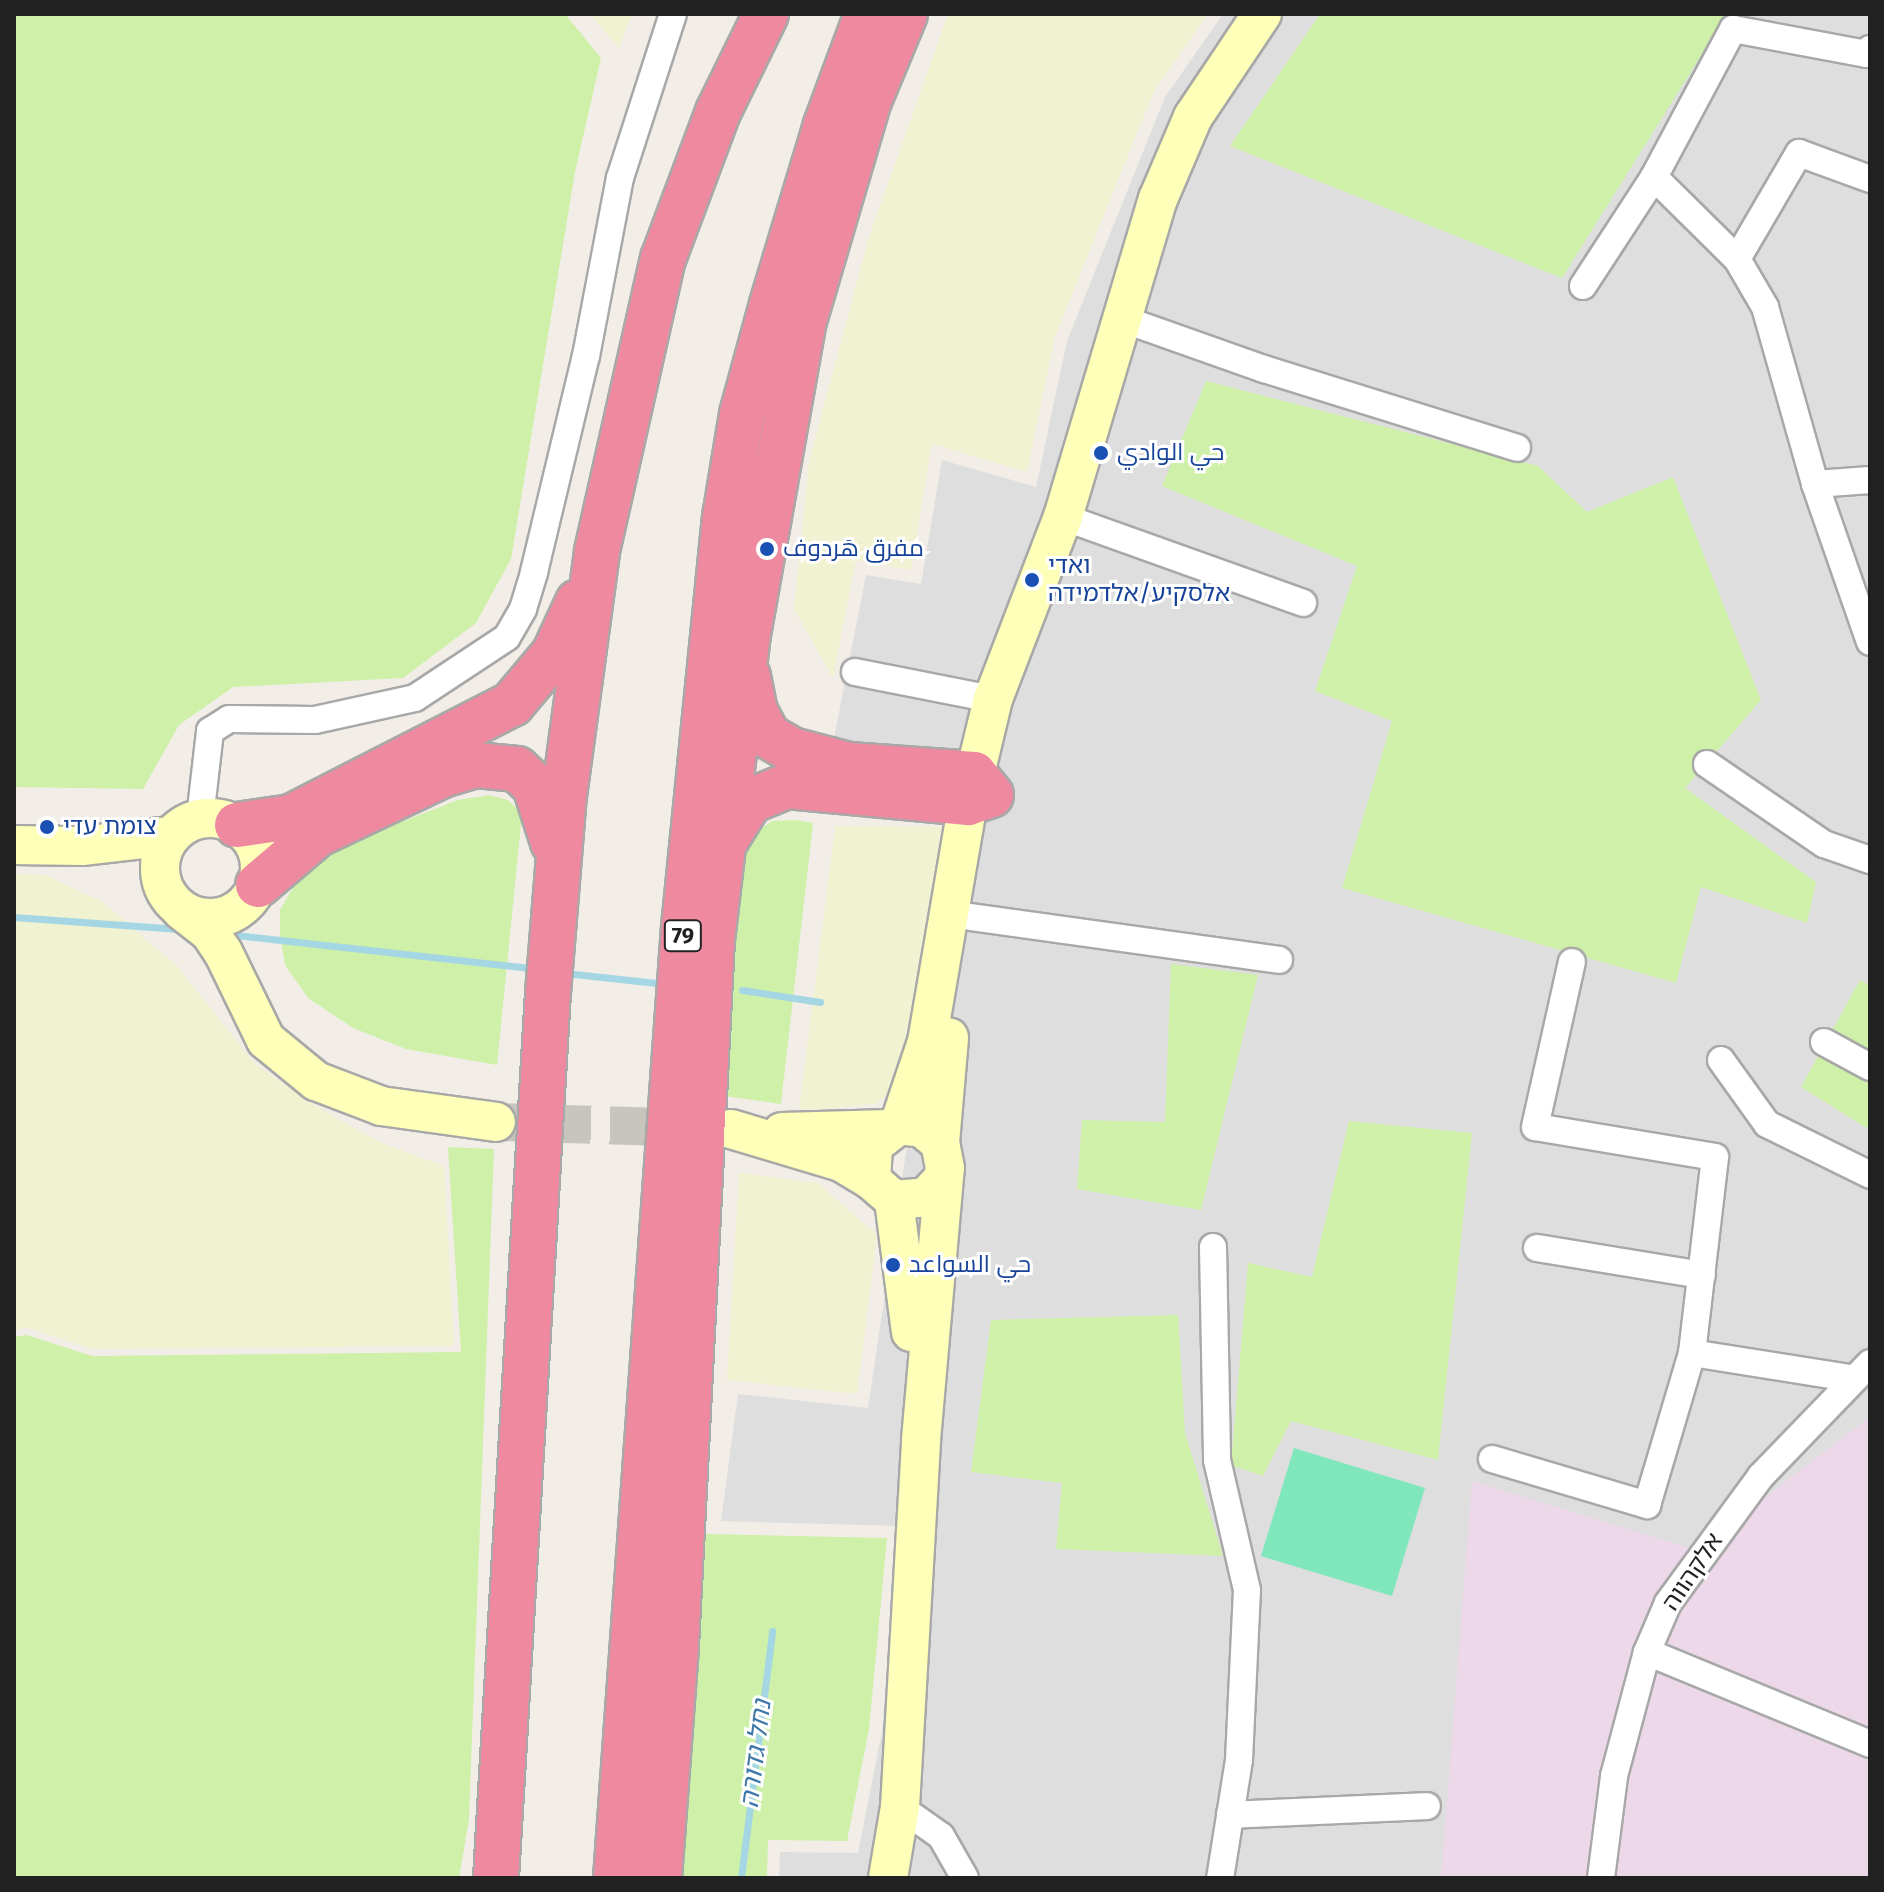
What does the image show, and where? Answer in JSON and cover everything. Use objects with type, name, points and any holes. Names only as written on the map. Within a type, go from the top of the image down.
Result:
[{"type":"highway","points":[[496,1878],[557,874],[597,551],[663,259],[718,112],[766,14]]},
{"type":"highway","name":"79","points":[[616,1878],[684,927],[725,517],[742,414],[772,304],[826,125],[867,14]]},
{"type":"highway","points":[[659,1878],[676,1646],[712,940],[747,640],[804,321],[868,103],[905,14]]},
{"type":"highway","points":[[203,826],[291,817],[512,704],[554,654],[597,551]]},
{"type":"highway","points":[[747,640],[749,694],[768,736],[817,760],[978,790]]},
{"type":"highway","points":[[253,893],[318,834],[445,774],[476,765],[517,769],[535,786],[557,874]]},
{"type":"highway","points":[[723,845],[750,801],[787,786],[978,790]]},
{"type":"street","points":[[253,893],[224,917],[210,919],[172,899],[160,861],[203,826],[210,731],[229,719],[315,720],[415,698],[507,637],[523,609],[586,356],[620,178],[673,14]]},
{"type":"street","points":[[921,1440],[902,1235],[869,1157],[894,1127],[927,1042],[978,790],[993,699],[1063,517],[1158,199],[1193,117],[1262,14]]},
{"type":"street","points":[[1583,286],[1654,177],[1733,29],[1867,54],[1870,49]]},
{"type":"street","points":[[1737,259],[1799,153],[1870,179]]},
{"type":"street","points":[[1654,177],[1737,259],[1765,307],[1815,484],[1870,642]]},
{"type":"street","points":[[1120,318],[1264,369],[1517,448]]},
{"type":"street","points":[[1815,484],[1870,480]]},
{"type":"street","points":[[1063,517],[1303,603]]},
{"type":"street","points":[[888,1878],[900,1807],[921,1440],[941,1181],[945,1168],[940,1143],[943,1072],[970,917],[978,790],[1026,613]]},
{"type":"street","points":[[855,672],[993,699]]},
{"type":"street","points":[[1707,764],[1824,844],[1870,860]]},
{"type":"street","points":[[14,845],[82,846],[203,826],[258,851],[246,949],[254,1008]]},
{"type":"street","points":[[82,846],[138,864],[210,933],[254,1008],[266,1040],[290,1063],[343,1095],[381,1106],[496,1122]]},
{"type":"street","points":[[970,917],[1279,960]]},
{"type":"street","points":[[1492,1459],[1647,1505],[1692,1353],[1715,1157],[1535,1127],[1572,962]]},
{"type":"street","points":[[1824,1042],[1870,1067]]},
{"type":"street","points":[[1721,1060],[1767,1124],[1870,1175]]},
{"type":"street","points":[[940,1143],[922,1128],[739,1131],[841,1162],[883,1190],[926,1197],[941,1181]]},
{"type":"street","points":[[1213,1247],[1217,1460],[1247,1590],[1239,1760],[1220,1878]]},
{"type":"street","points":[[1537,1248],[1702,1275]]},
{"type":"street","points":[[1692,1353],[1860,1371]]},
{"type":"street","name":"אלקהווה","points":[[1601,1878],[1614,1776],[1647,1652],[1668,1603],[1761,1476],[1860,1371]]},
{"type":"street","points":[[1647,1652],[1870,1744]]},
{"type":"street","points":[[1230,1815],[1427,1806]]},
{"type":"street","points":[[900,1807],[941,1836],[965,1878]]},
{"type":"shaded area","points":[[1223,14],[1870,14],[1870,1878],[779,1878],[780,1852],[858,1853],[882,1731],[900,1526],[721,1521],[738,1394],[868,1408],[956,816],[821,804],[866,575],[921,584],[942,460],[1036,487],[1067,341],[1165,97]]},
{"type":"shaded area","points":[[1870,1417],[1870,1878],[1441,1878],[1472,1481],[1696,1550]]},
{"type":"green space","points":[[14,14],[565,14],[601,58],[575,172],[511,559],[476,623],[403,678],[233,687],[179,725],[143,789],[14,787]]},
{"type":"green space","points":[[590,14],[632,14],[619,48]]},
{"type":"green space","points":[[948,14],[1208,14],[1154,91],[1055,337],[1027,472],[932,444],[911,570],[856,560],[833,678],[794,609],[809,461],[869,237]]},
{"type":"green space","points":[[1320,14],[1727,14],[1562,278],[1230,146]]},
{"type":"green space","points":[[1206,381],[1538,466],[1587,512],[1673,477],[1761,700],[1685,788],[1816,882],[1807,923],[1701,887],[1676,983],[1342,888],[1392,721],[1315,691],[1357,566],[1162,486]]},
{"type":"green space","points":[[489,795],[508,800],[522,814],[497,1065],[406,1049],[353,1028],[308,998],[285,965],[280,936],[280,910],[301,874],[329,850],[458,800]]},
{"type":"green space","points":[[772,821],[813,823],[781,1104],[717,1095],[743,857],[755,833]]},
{"type":"green space","points":[[835,826],[942,827],[904,1082],[875,1104],[799,1111]]},
{"type":"green space","points":[[14,874],[45,875],[101,901],[177,966],[255,1064],[325,1112],[384,1144],[444,1166],[454,1346],[93,1349],[28,1328],[14,1330]]},
{"type":"green space","points":[[1171,964],[1258,975],[1201,1210],[1077,1189],[1082,1120],[1165,1122]]},
{"type":"green space","points":[[1860,980],[1870,986],[1870,1130],[1801,1087]]},
{"type":"green space","points":[[1349,1121],[1472,1133],[1438,1460],[1291,1421],[1263,1476],[1231,1465],[1248,1263],[1312,1277]]},
{"type":"green space","points":[[448,1147],[494,1149],[469,1819],[459,1878],[14,1878],[14,1337],[27,1335],[92,1356],[461,1352]]},
{"type":"green space","points":[[739,1173],[818,1183],[877,1235],[857,1394],[727,1380]]},
{"type":"green space","points":[[1178,1315],[1185,1433],[1223,1556],[1056,1549],[1062,1483],[971,1472],[991,1320]]},
{"type":"green space","points":[[1294,1448],[1425,1488],[1392,1596],[1261,1556]]},
{"type":"green space","points":[[706,1534],[887,1538],[869,1729],[847,1841],[768,1840],[767,1878],[681,1878]]},
{"type":"waterway","points":[[14,917],[179,929]]},
{"type":"waterway","points":[[227,934],[537,969]]},
{"type":"waterway","points":[[565,973],[656,983]]},
{"type":"waterway","points":[[742,990],[820,1002]]},
{"type":"waterway","name":"נחל גדורה","points":[[741,1878],[772,1631]]},
{"type":"tunnel","points":[[496,1122],[697,1128]]},
{"type":"place","name":"حي الوادي","points":[[1101,453]]},
{"type":"place","name":"مفرق هَردوف","points":[[767,549]]},
{"type":"place","name":"ואדי אלסקיע/אלדמידה","points":[[1032,580]]},
{"type":"place","name":"צומת עדי","points":[[47,827]]},
{"type":"place","name":"حي السواعد","points":[[893,1265]]}]
